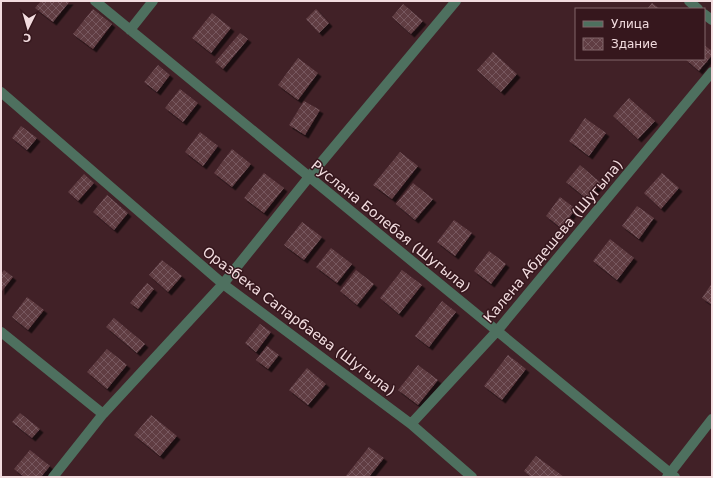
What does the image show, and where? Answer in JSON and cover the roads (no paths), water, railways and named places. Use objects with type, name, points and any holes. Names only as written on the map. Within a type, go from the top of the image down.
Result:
[{"type":"street","name":"Руслана Болебая (Шугыла)","points":[[95,1],[671,476]]},
{"type":"street","points":[[130,30],[153,1]]},
{"type":"street","points":[[53,477],[103,414],[223,284],[309,177],[456,1]]},
{"type":"street","points":[[689,1],[697,8]]},
{"type":"street","name":"Калена Абдешева (Шугыла)","points":[[411,424],[497,331],[712,72]]},
{"type":"street","name":"Оразбека Сапарбаева (Шугыла)","points":[[1,92],[223,284],[411,424],[472,477]]},
{"type":"street","points":[[1,332],[103,414]]},
{"type":"street","points":[[671,476],[712,419]]}]
